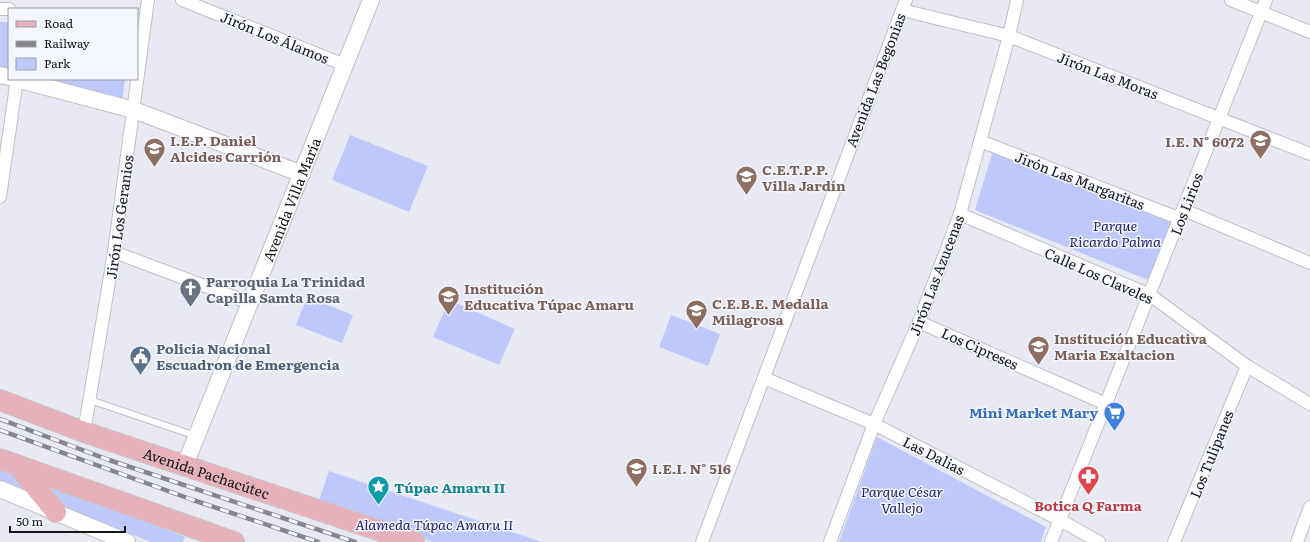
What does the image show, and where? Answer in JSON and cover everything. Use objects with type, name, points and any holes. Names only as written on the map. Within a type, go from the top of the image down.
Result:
[{"type":"main road","name":"Avenida Pachacútec","points":[[0,400],[84,432],[414,542]]},
{"type":"main road","points":[[0,459],[234,542]]},
{"type":"main road","points":[[18,466],[56,512]]},
{"type":"street","name":"Jirón Los Geranios","points":[[138,62],[142,14],[148,0]]},
{"type":"street","name":"Jirón Los Álamos","points":[[182,0],[345,65]]},
{"type":"street","name":"Avenida Villa María","points":[[185,465],[371,0]]},
{"type":"street","name":"Jirón Las Azucenas","points":[[830,542],[874,424],[919,322],[960,214],[1009,36],[1017,0]]},
{"type":"street","points":[[1231,0],[1310,32]]},
{"type":"street","name":"Los Lirios","points":[[1051,542],[1266,0]]},
{"type":"street","name":"Jirón Las Moras","points":[[904,5],[1009,36],[1310,154]]},
{"type":"street","name":"Avenida Las Begonias","points":[[702,542],[904,5]]},
{"type":"street","points":[[0,197],[16,80]]},
{"type":"street","points":[[20,80],[134,110],[302,174]]},
{"type":"street","name":"Jirón Los Geranios","points":[[84,432],[114,252],[134,110],[136,80]]},
{"type":"street","name":"Jirón Las Margaritas","points":[[980,141],[1182,214],[1310,263]]},
{"type":"street","name":"Calle Los Claveles","points":[[960,214],[1150,295],[1247,366],[1310,404]]},
{"type":"street","points":[[114,252],[250,303]]},
{"type":"street","name":"Los Cipreses","points":[[919,322],[1106,404]]},
{"type":"street","name":"Los Tulipanes","points":[[1174,542],[1247,366]]},
{"type":"street","name":"Las Dalias","points":[[764,378],[874,424],[1060,520],[1099,542]]},
{"type":"street","points":[[0,489],[127,542]]},
{"type":"street","points":[[1297,542],[1310,507]]},
{"type":"lane","points":[[90,400],[197,436]]},
{"type":"green space","points":[[0,22],[8,22],[8,70],[0,68]]},
{"type":"green space","points":[[44,80],[125,80],[122,102]]},
{"type":"green space","points":[[350,135],[428,166],[409,212],[332,180]]},
{"type":"green space","name":"Parque Ricardo Palma","points":[[993,150],[1172,222],[1148,280],[975,210]]},
{"type":"green space","points":[[307,297],[353,315],[342,343],[296,325]]},
{"type":"green space","points":[[449,300],[515,329],[499,365],[433,337]]},
{"type":"green space","points":[[671,315],[720,334],[708,366],[659,347]]},
{"type":"green space","name":"Parque César Vallejo","points":[[877,437],[1046,527],[1041,542],[839,542]]},
{"type":"green space","points":[[0,465],[185,537],[183,542],[151,542],[0,481]]},
{"type":"green space","name":"Alameda Túpac Amaru II","points":[[329,471],[542,542],[432,542],[318,503]]},
{"type":"railway","points":[[0,419],[109,460],[355,542]]},
{"type":"railway","points":[[0,430],[193,500],[318,542]]},
{"type":"place","name":"I.E. N° 6072","points":[[1260,160]]},
{"type":"place","name":"I.E.P. Daniel Alcides Carrión","points":[[155,168]]},
{"type":"place","name":"C.E.T.P.P. Villa Jardín","points":[[746,196]]},
{"type":"place","name":"Parroquia La Trinidad Capilla Samta Rosa","points":[[190,308]]},
{"type":"place","name":"Institución Educativa Túpac Amaru","points":[[449,316]]},
{"type":"place","name":"C.E.B.E. Medalla Milagrosa","points":[[696,330]]},
{"type":"place","name":"Institución Educativa Maria Exaltacion","points":[[1039,366]]},
{"type":"place","name":"Policia Nacional Escuadron de Emergencia","points":[[140,376]]},
{"type":"place","name":"Mini Market Mary","points":[[1114,432]]},
{"type":"place","name":"I.E.I. N° 516","points":[[636,488]]},
{"type":"place","name":"Botica Q Farma","points":[[1088,496]]},
{"type":"place","name":"Túpac Amaru II","points":[[378,506]]}]
